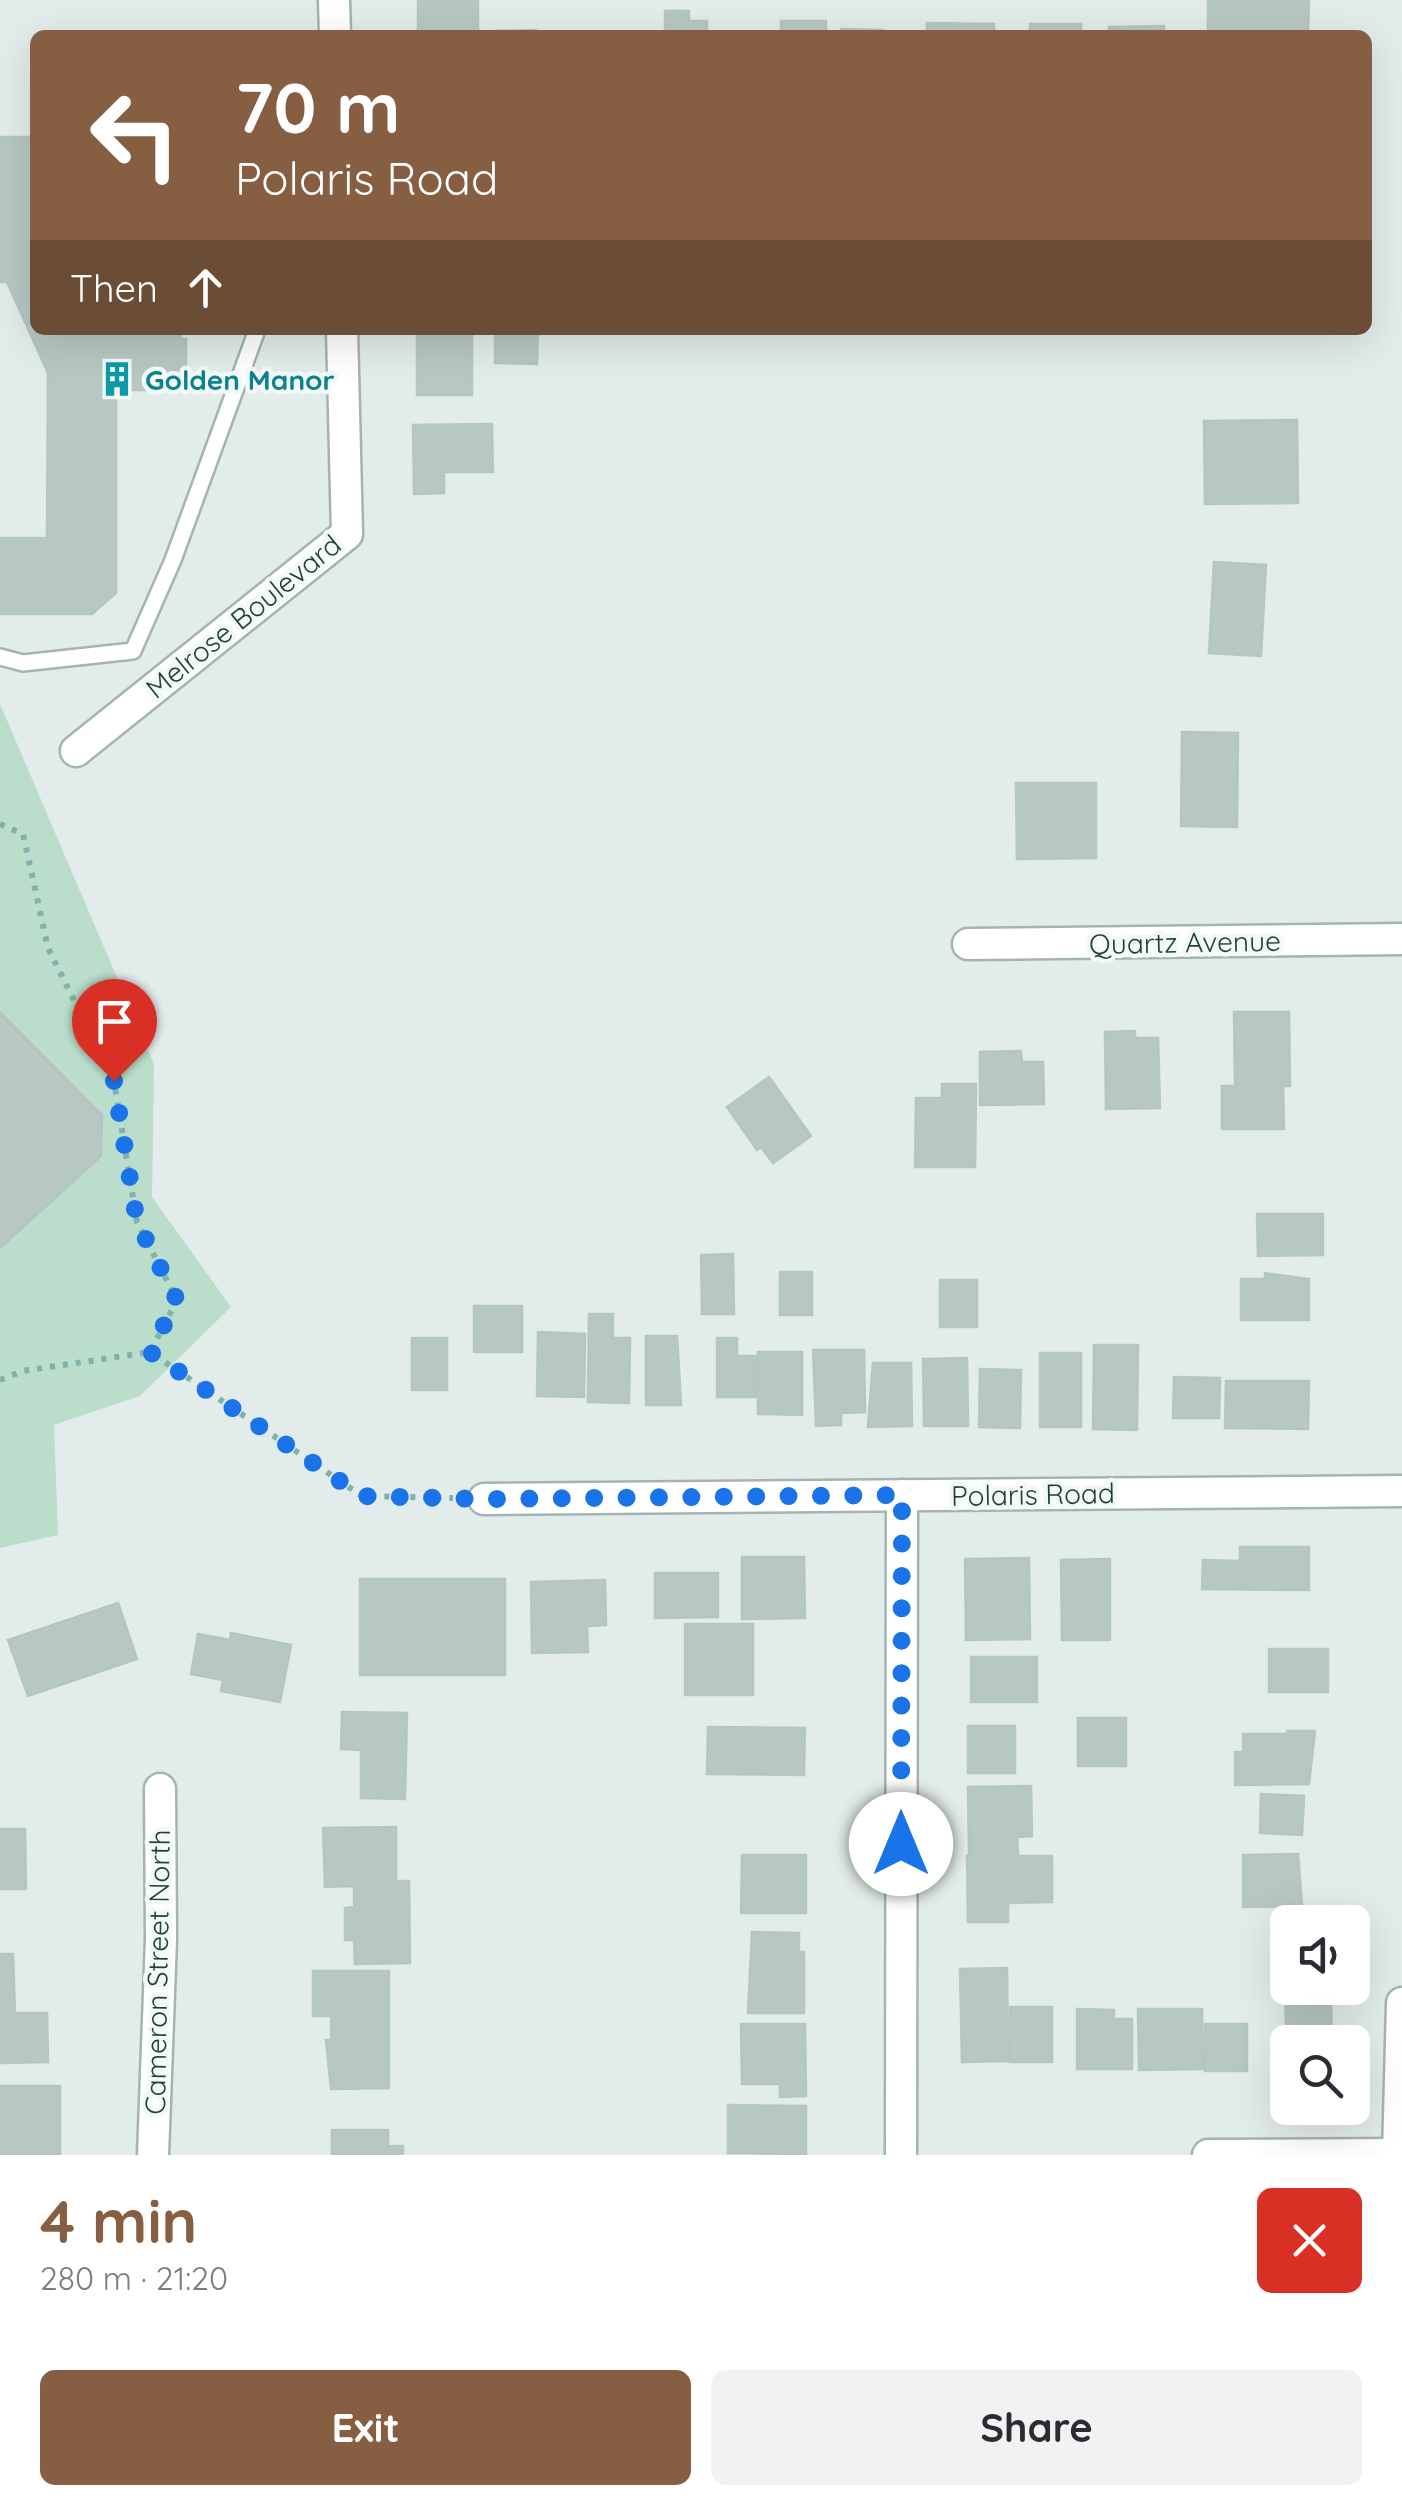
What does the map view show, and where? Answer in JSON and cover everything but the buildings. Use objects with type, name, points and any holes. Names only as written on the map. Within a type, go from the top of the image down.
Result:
[{"type":"street","points":[[334,0],[335,30]]},
{"type":"street","name":"Melrose Boulevard","points":[[76,751],[348,534],[342,335]]},
{"type":"street","name":"Quartz Avenue","points":[[968,944],[1402,939]]},
{"type":"street","name":"Polaris Road","points":[[484,1499],[1402,1490]]},
{"type":"street","points":[[900,2155],[902,1495]]},
{"type":"street","name":"Cameron Street North","points":[[153,2155],[161,1939],[160,1789]]},
{"type":"street","points":[[1208,2155],[1398,2154],[1402,2002]]},
{"type":"lane","points":[[0,657],[23,663],[133,651],[173,560],[255,335]]},
{"type":"path","points":[[0,824],[23,834],[48,948],[114,1081],[137,1222],[177,1300],[150,1352]]},
{"type":"path","points":[[0,1380],[23,1371],[150,1352],[362,1496],[484,1499]]},
{"type":"green space","points":[[0,704],[154,1064],[152,1197],[231,1307],[140,1396],[54,1425],[58,1535],[0,1548]]},
{"type":"place","name":"Golden Manor","points":[[117,379]]},
{"type":"route","points":[[114,1081],[137,1222],[177,1300],[150,1352],[362,1496],[484,1499],[902,1495],[901,1844]]}]
